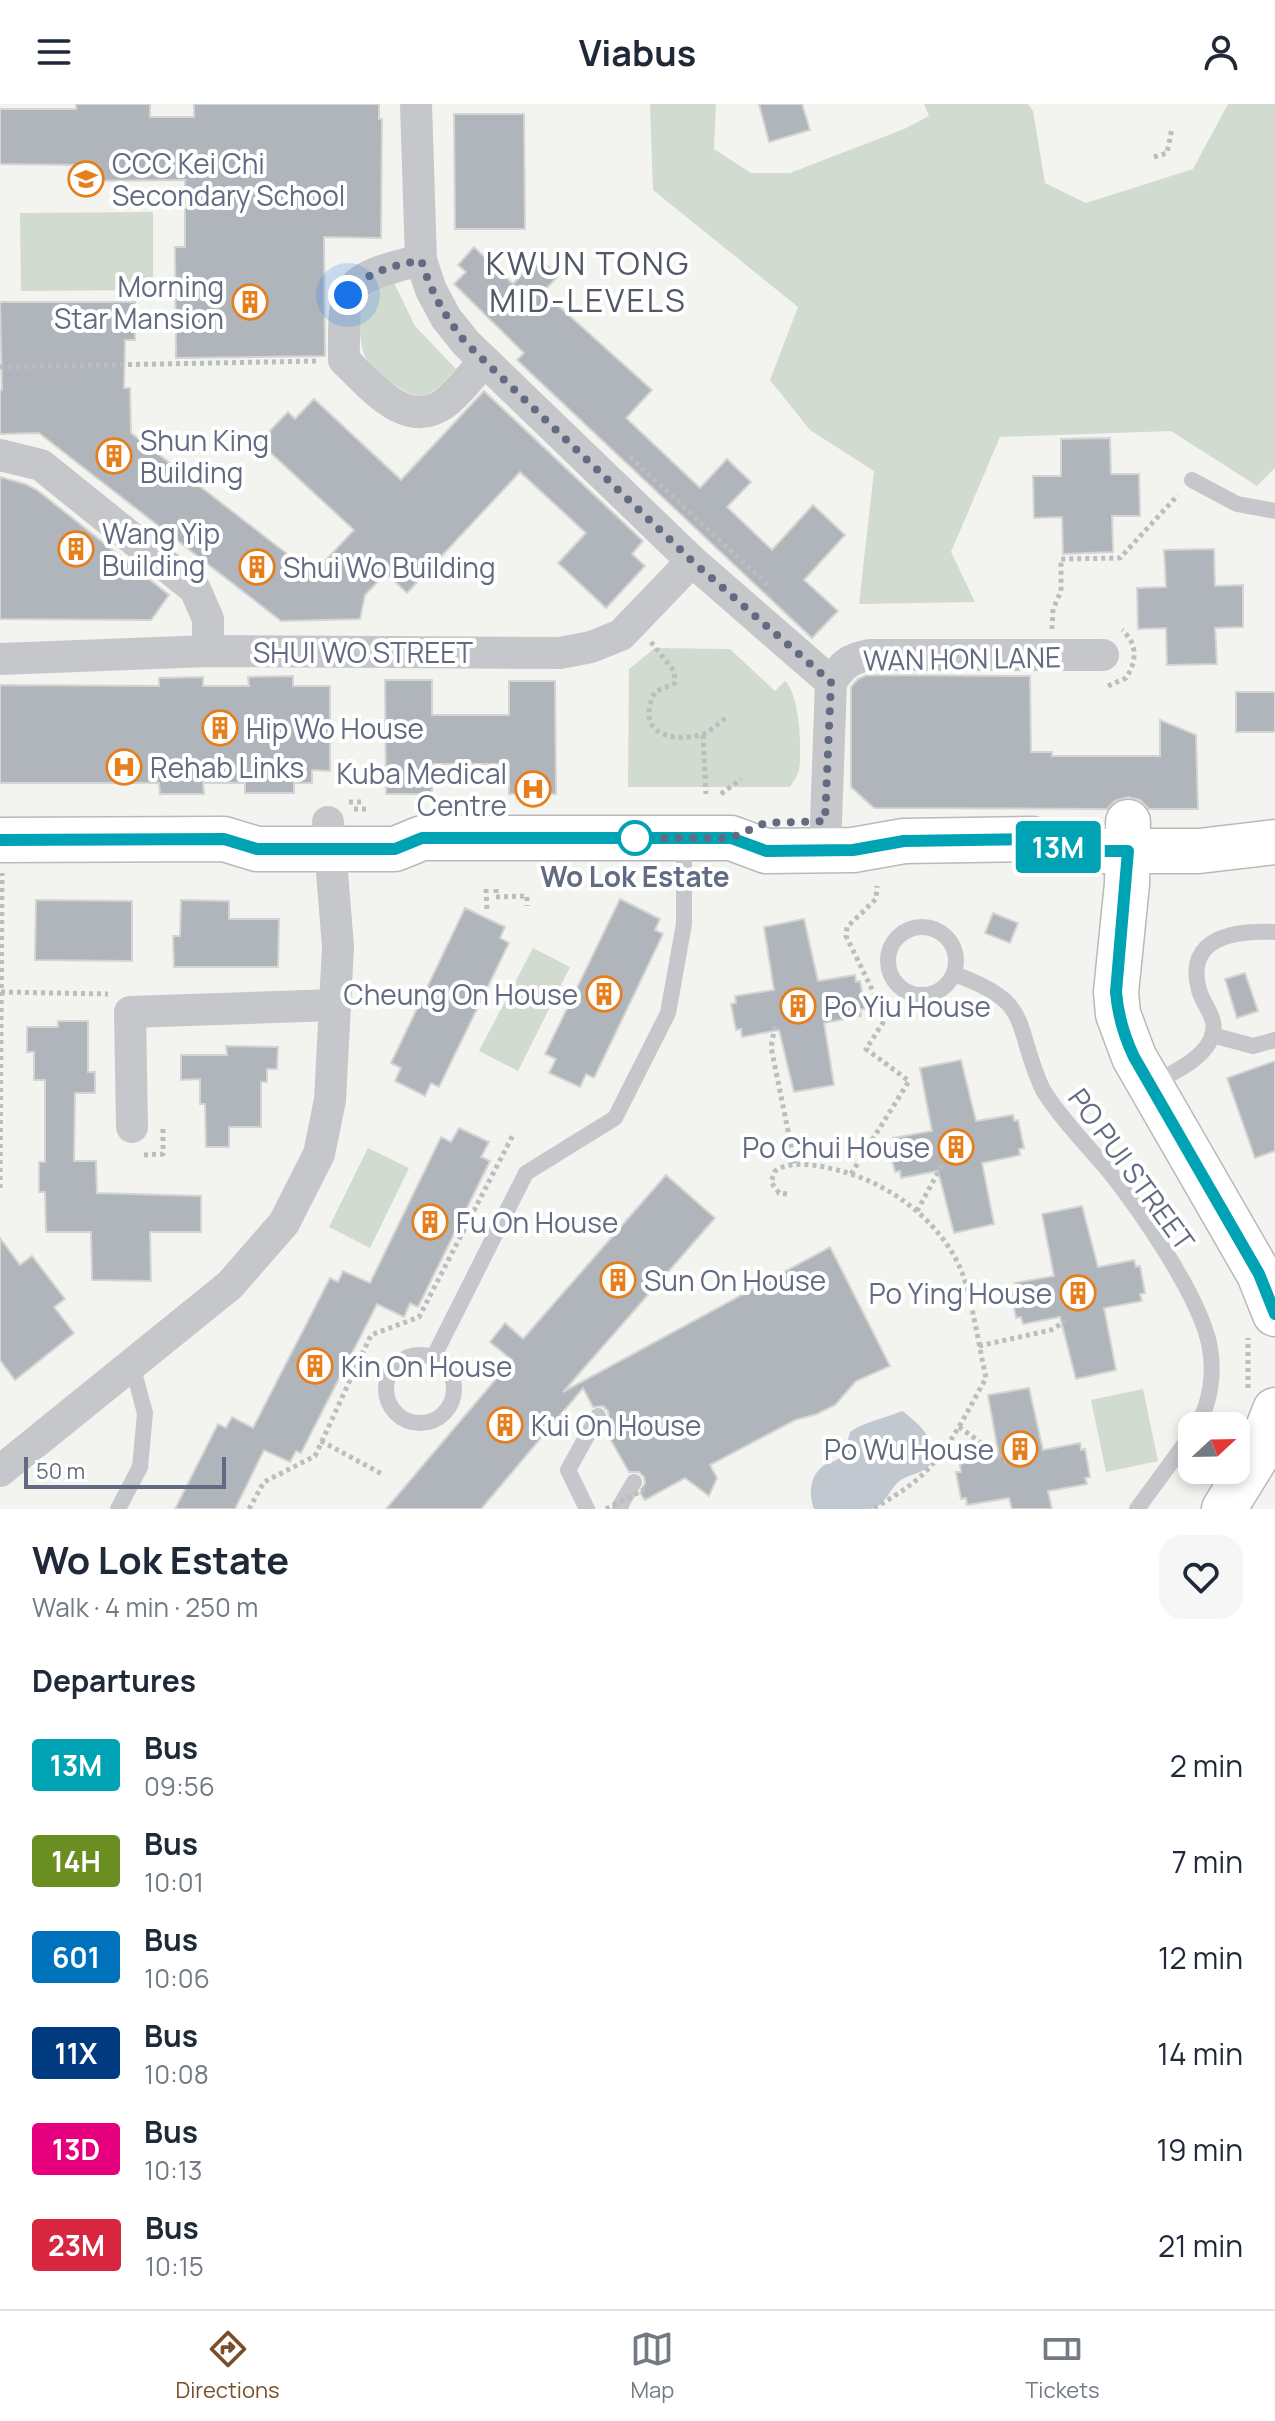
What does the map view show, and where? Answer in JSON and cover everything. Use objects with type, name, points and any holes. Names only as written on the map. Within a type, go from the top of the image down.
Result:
[{"type":"main road","points":[[1,855],[224,839],[257,849],[344,819],[395,849],[422,838],[731,838],[766,851],[825,836],[853,850],[904,841],[1032,839],[1072,851],[1128,836],[1199,851],[1269,842]]},
{"type":"main road","points":[[1128,836],[1116,992],[1118,1014],[1134,1057],[1259,1274],[1275,1314]]},
{"type":"main road","points":[[1224,1509],[1258,1454],[1275,1410]]},
{"type":"street","points":[[416,104],[421,260],[431,290],[446,318],[484,361],[692,561],[831,682],[825,836]]},
{"type":"street","points":[[421,260],[370,273],[357,283],[348,295],[343,310],[344,360],[394,405],[411,412],[429,412],[445,403],[484,361]]},
{"type":"street","points":[[0,455],[41,465],[195,589],[208,619],[208,651]]},
{"type":"street","name":"SHUI WO STREET","points":[[0,659],[208,651],[560,653],[591,647],[621,635],[692,561]]},
{"type":"street","name":"WAN HON LANE","points":[[831,682],[840,667],[853,657],[870,655],[1103,655]]},
{"type":"street","points":[[0,1471],[230,1285],[284,1223],[319,1154],[330,1100],[344,819]]},
{"type":"street","points":[[134,1141],[130,1012],[335,1005]]},
{"type":"lane","points":[[1192,480],[1237,504],[1275,511]]},
{"type":"lane","points":[[433,1358],[526,1173],[615,1118],[668,1013],[684,924],[684,838]]},
{"type":"lane","points":[[930,928],[949,941],[955,952],[954,974],[941,990],[921,995],[911,993],[894,981],[889,970],[891,947],[898,937],[908,931],[930,928]]},
{"type":"lane","points":[[1150,1085],[1199,1055],[1212,1035],[1212,1015],[1201,996],[1197,980],[1204,952],[1231,933],[1275,932]]},
{"type":"lane","name":"PO PUI STREET","points":[[954,974],[994,991],[1014,1009],[1043,1090],[1123,1190],[1160,1245],[1198,1312],[1212,1361],[1209,1391],[1202,1412]]},
{"type":"lane","points":[[1212,1035],[1253,1046],[1275,1040]]},
{"type":"lane","points":[[417,1355],[433,1358],[448,1369],[453,1379],[452,1401],[439,1417],[419,1423],[409,1421],[393,1408],[387,1398],[390,1375],[396,1365],[406,1358],[417,1355]]},
{"type":"lane","points":[[118,1509],[140,1467],[145,1413],[132,1365]]},
{"type":"lane","points":[[587,1509],[568,1470],[598,1416]]},
{"type":"lane","points":[[1137,1509],[1178,1453]]},
{"type":"lane","points":[[621,1509],[620,1506],[641,1485]]},
{"type":"path","points":[[1154,157],[1167,153],[1172,128]]},
{"type":"path","points":[[0,367],[332,360]]},
{"type":"path","points":[[620,448],[770,587]]},
{"type":"path","points":[[1052,640],[1053,609],[1061,591],[1061,559],[1120,558],[1192,480]]},
{"type":"path","points":[[646,635],[674,671],[675,683],[655,692],[647,718],[653,729],[667,737],[703,735],[726,718]]},
{"type":"path","points":[[703,735],[706,794]]},
{"type":"path","points":[[721,794],[741,779]]},
{"type":"path","points":[[0,1188],[1,855]]},
{"type":"path","points":[[851,1174],[909,1081],[866,1049],[886,1018],[846,936],[847,927],[876,899],[877,886]]},
{"type":"path","points":[[486,889],[487,910]]},
{"type":"path","points":[[496,889],[496,897],[527,896],[527,906]]},
{"type":"path","points":[[1,992],[116,994]]},
{"type":"path","points":[[775,1026],[771,1047],[795,1165]]},
{"type":"path","points":[[134,1141],[163,1154],[163,1119]]},
{"type":"path","points":[[249,1509],[264,1482],[315,1456],[371,1335],[419,1317],[514,1133]]},
{"type":"path","points":[[787,1194],[774,1189],[772,1175],[783,1166],[795,1165],[851,1174],[891,1192],[917,1211],[946,1246],[964,1279],[986,1378],[959,1427],[929,1468],[899,1493],[872,1509]]},
{"type":"path","points":[[917,1211],[942,1165]]},
{"type":"path","points":[[979,1346],[1051,1330],[1066,1321]]},
{"type":"path","points":[[959,1427],[1008,1462]]},
{"type":"path","points":[[321,1441],[382,1474]]},
{"type":"path","points":[[606,1509],[641,1485]]},
{"type":"shaded area","points":[[650,104],[716,104],[714,149],[751,173],[790,173],[904,129],[929,116],[924,104],[1028,104],[1033,111],[1045,183],[1086,203],[1193,169],[1228,104],[1275,104],[1275,468],[1257,486],[1171,431],[1000,437],[951,552],[975,602],[859,604],[874,471],[810,430],[770,380],[798,307],[653,190]]},
{"type":"shaded area","points":[[153,212],[153,290],[21,291],[20,213]]},
{"type":"shaded area","points":[[394,283],[415,326],[456,369],[436,389],[422,396],[408,393],[383,376],[366,358],[362,347],[360,318],[364,303],[378,289]]},
{"type":"shaded area","points":[[655,648],[730,649],[775,691],[785,681],[794,698],[800,736],[799,770],[790,787],[628,787],[629,669]]},
{"type":"shaded area","points":[[533,948],[570,967],[518,1071],[479,1051]]},
{"type":"shaded area","points":[[368,1148],[409,1168],[370,1248],[329,1227]]},
{"type":"shaded area","points":[[1143,1389],[1158,1461],[1106,1472],[1091,1400]]},
{"type":"shaded area","points":[[902,1411],[915,1421],[931,1443],[934,1451],[929,1466],[901,1480],[875,1508],[814,1509],[811,1492],[815,1475],[823,1466],[840,1457],[850,1432]]},
{"type":"building","points":[[76,104],[150,104],[150,117],[194,117],[194,104],[379,104],[379,119],[382,119],[381,238],[324,237],[325,356],[176,358],[175,247],[185,247],[185,180],[77,181],[77,165],[0,164],[0,109],[76,109]]},
{"type":"building","points":[[759,104],[802,104],[810,130],[769,142]]},
{"type":"building","points":[[454,114],[524,114],[525,229],[455,229]]},
{"type":"building","points":[[474,247],[513,284],[538,257],[558,276],[543,292],[652,390],[626,418],[700,488],[727,459],[751,482],[727,507],[772,550],[813,505],[845,535],[804,580],[838,611],[812,638],[517,360],[524,353],[454,284],[466,272],[458,265]]},
{"type":"building","points":[[0,302],[135,302],[135,340],[125,340],[124,388],[130,388],[131,433],[313,574],[354,530],[259,442],[288,412],[295,419],[314,399],[401,480],[484,391],[643,541],[632,554],[645,566],[606,608],[558,563],[586,533],[520,472],[407,593],[386,573],[365,595],[360,619],[281,621],[39,433],[0,434]]},
{"type":"building","points":[[1110,438],[1111,474],[1139,474],[1140,516],[1112,516],[1113,552],[1063,554],[1062,517],[1034,518],[1033,476],[1061,476],[1061,439]]},
{"type":"building","name":"Wang Yip Building","points":[[0,477],[37,490],[169,595],[151,620],[0,619]]},
{"type":"building","points":[[1214,549],[1215,586],[1243,585],[1243,627],[1215,628],[1217,664],[1167,665],[1166,628],[1138,629],[1137,588],[1166,587],[1164,550]]},
{"type":"building","points":[[867,675],[1030,676],[1031,752],[1052,752],[1052,756],[1160,756],[1160,720],[1196,735],[1198,809],[1149,809],[1140,800],[1128,797],[1115,801],[1107,809],[874,808],[851,787],[851,687]]},
{"type":"building","name":"Hip Wo House","points":[[293,676],[293,686],[330,686],[330,771],[312,770],[312,783],[294,783],[294,793],[245,793],[245,783],[203,783],[204,794],[160,794],[159,783],[0,783],[0,685],[159,686],[159,678],[203,677],[203,686],[249,686],[248,677]]},
{"type":"building","points":[[385,680],[432,680],[432,715],[509,715],[509,681],[555,681],[556,794],[509,794],[509,764],[432,764],[432,794],[386,794]]},
{"type":"building","points":[[1236,692],[1275,692],[1275,732],[1236,732]]},
{"type":"building","name":"Cheung On House","points":[[620,899],[660,919],[655,930],[663,934],[594,1078],[586,1074],[580,1087],[549,1073],[556,1059],[545,1054]]},
{"type":"building","points":[[36,900],[132,901],[132,961],[35,960]]},
{"type":"building","points":[[181,900],[229,901],[229,919],[279,919],[278,967],[174,967],[173,936],[180,936]]},
{"type":"building","points":[[465,908],[505,927],[500,938],[509,943],[439,1087],[431,1083],[425,1096],[395,1081],[401,1068],[391,1063]]},
{"type":"building","points":[[993,913],[1018,923],[1010,943],[985,933]]},
{"type":"building","name":"Po Yiu House","points":[[804,919],[818,981],[855,975],[856,982],[860,981],[865,1009],[860,1009],[861,1016],[824,1023],[834,1085],[794,1092],[779,1030],[742,1037],[741,1029],[736,1030],[731,1004],[736,1003],[735,996],[774,990],[764,927]]},
{"type":"building","points":[[1245,973],[1258,1011],[1237,1018],[1225,979]]},
{"type":"building","points":[[58,1021],[88,1021],[88,1072],[95,1072],[95,1093],[75,1093],[74,1161],[96,1161],[97,1193],[201,1196],[201,1232],[150,1232],[151,1281],[92,1280],[91,1232],[46,1232],[45,1192],[39,1192],[39,1162],[45,1162],[45,1080],[34,1080],[34,1052],[27,1052],[27,1027],[58,1027]]},
{"type":"building","points":[[226,1046],[278,1047],[277,1069],[267,1069],[267,1082],[261,1082],[261,1127],[229,1127],[229,1147],[206,1147],[205,1104],[200,1104],[200,1079],[181,1080],[181,1055],[227,1055]]},
{"type":"building","name":"Po Chui House","points":[[961,1060],[976,1121],[1013,1115],[1014,1121],[1018,1120],[1024,1148],[1019,1149],[1020,1155],[982,1163],[994,1224],[954,1233],[938,1171],[901,1178],[900,1171],[895,1172],[889,1146],[895,1145],[893,1138],[932,1131],[920,1068]]},
{"type":"building","points":[[1275,1061],[1275,1151],[1255,1158],[1227,1078]]},
{"type":"building","points":[[459,1128],[489,1142],[481,1157],[490,1161],[418,1307],[410,1303],[404,1317],[377,1304],[301,1453],[296,1451],[290,1462],[264,1450],[235,1509],[175,1509],[218,1424],[226,1428],[232,1417],[253,1428],[330,1278],[338,1282],[343,1271],[370,1283],[441,1137],[451,1142]]},
{"type":"building","points":[[666,1175],[715,1218],[563,1392],[830,1247],[890,1366],[856,1381],[835,1405],[795,1420],[710,1465],[717,1478],[709,1496],[685,1478],[645,1500],[640,1493],[645,1483],[644,1477],[639,1472],[629,1472],[604,1428],[608,1411],[603,1406],[593,1407],[583,1388],[481,1509],[386,1509],[512,1360],[490,1342],[505,1323],[523,1339]]},
{"type":"building","name":"Po Ying House","points":[[1082,1206],[1098,1267],[1134,1260],[1136,1267],[1140,1266],[1145,1293],[1140,1294],[1142,1301],[1104,1308],[1116,1370],[1076,1379],[1060,1317],[1023,1324],[1021,1317],[1016,1318],[1011,1292],[1017,1291],[1015,1283],[1054,1276],[1042,1214]]},
{"type":"building","points":[[0,1238],[20,1265],[32,1256],[65,1299],[54,1307],[74,1333],[15,1380],[0,1360]]},
{"type":"building","name":"Po Wu House","points":[[1029,1388],[1043,1450],[1080,1443],[1081,1450],[1085,1449],[1090,1477],[1085,1478],[1087,1484],[1048,1491],[1052,1509],[1012,1509],[1009,1498],[967,1505],[966,1498],[961,1499],[956,1472],[961,1472],[960,1464],[999,1457],[988,1395]]},
{"type":"bus line","name":"13M","points":[[0,840],[224,839],[257,849],[395,849],[422,838],[731,838],[766,851],[782,851],[853,850],[904,841],[1032,839],[1072,851],[1128,851],[1116,992],[1124,1035],[1259,1274],[1275,1314]]},
{"type":"place","name":"CCC Kei Chi Secondary School","points":[[86,179]]},
{"type":"place","name":"Morning Star Mansion","points":[[250,302]]},
{"type":"place","name":"Shun King Building","points":[[114,456]]},
{"type":"place","name":"Wang Yip Building","points":[[76,549]]},
{"type":"place","name":"Shui Wo Building","points":[[257,567]]},
{"type":"place","name":"Hip Wo House","points":[[220,728]]},
{"type":"place","name":"Rehab Links","points":[[124,767]]},
{"type":"place","name":"Kuba Medical Centre","points":[[533,789]]},
{"type":"place","name":"Wo Lok Estate","points":[[635,838]]},
{"type":"place","name":"Cheung On House","points":[[604,994]]},
{"type":"place","name":"Po Yiu House","points":[[798,1006]]},
{"type":"place","name":"Po Chui House","points":[[956,1147]]},
{"type":"place","name":"Fu On House","points":[[430,1222]]},
{"type":"place","name":"Sun On House","points":[[618,1280]]},
{"type":"place","name":"Po Ying House","points":[[1078,1293]]},
{"type":"place","name":"Kin On House","points":[[315,1366]]},
{"type":"place","name":"Kui On House","points":[[505,1425]]},
{"type":"place","name":"Po Wu House","points":[[1020,1449]]},
{"type":"district","name":"KWUN TONG MID-LEVELS","points":[[588,282]]},
{"type":"route","points":[[348,295],[370,273],[421,260],[431,290],[446,318],[466,343],[692,561],[831,682],[825,821],[765,823],[731,838],[635,838]]}]
